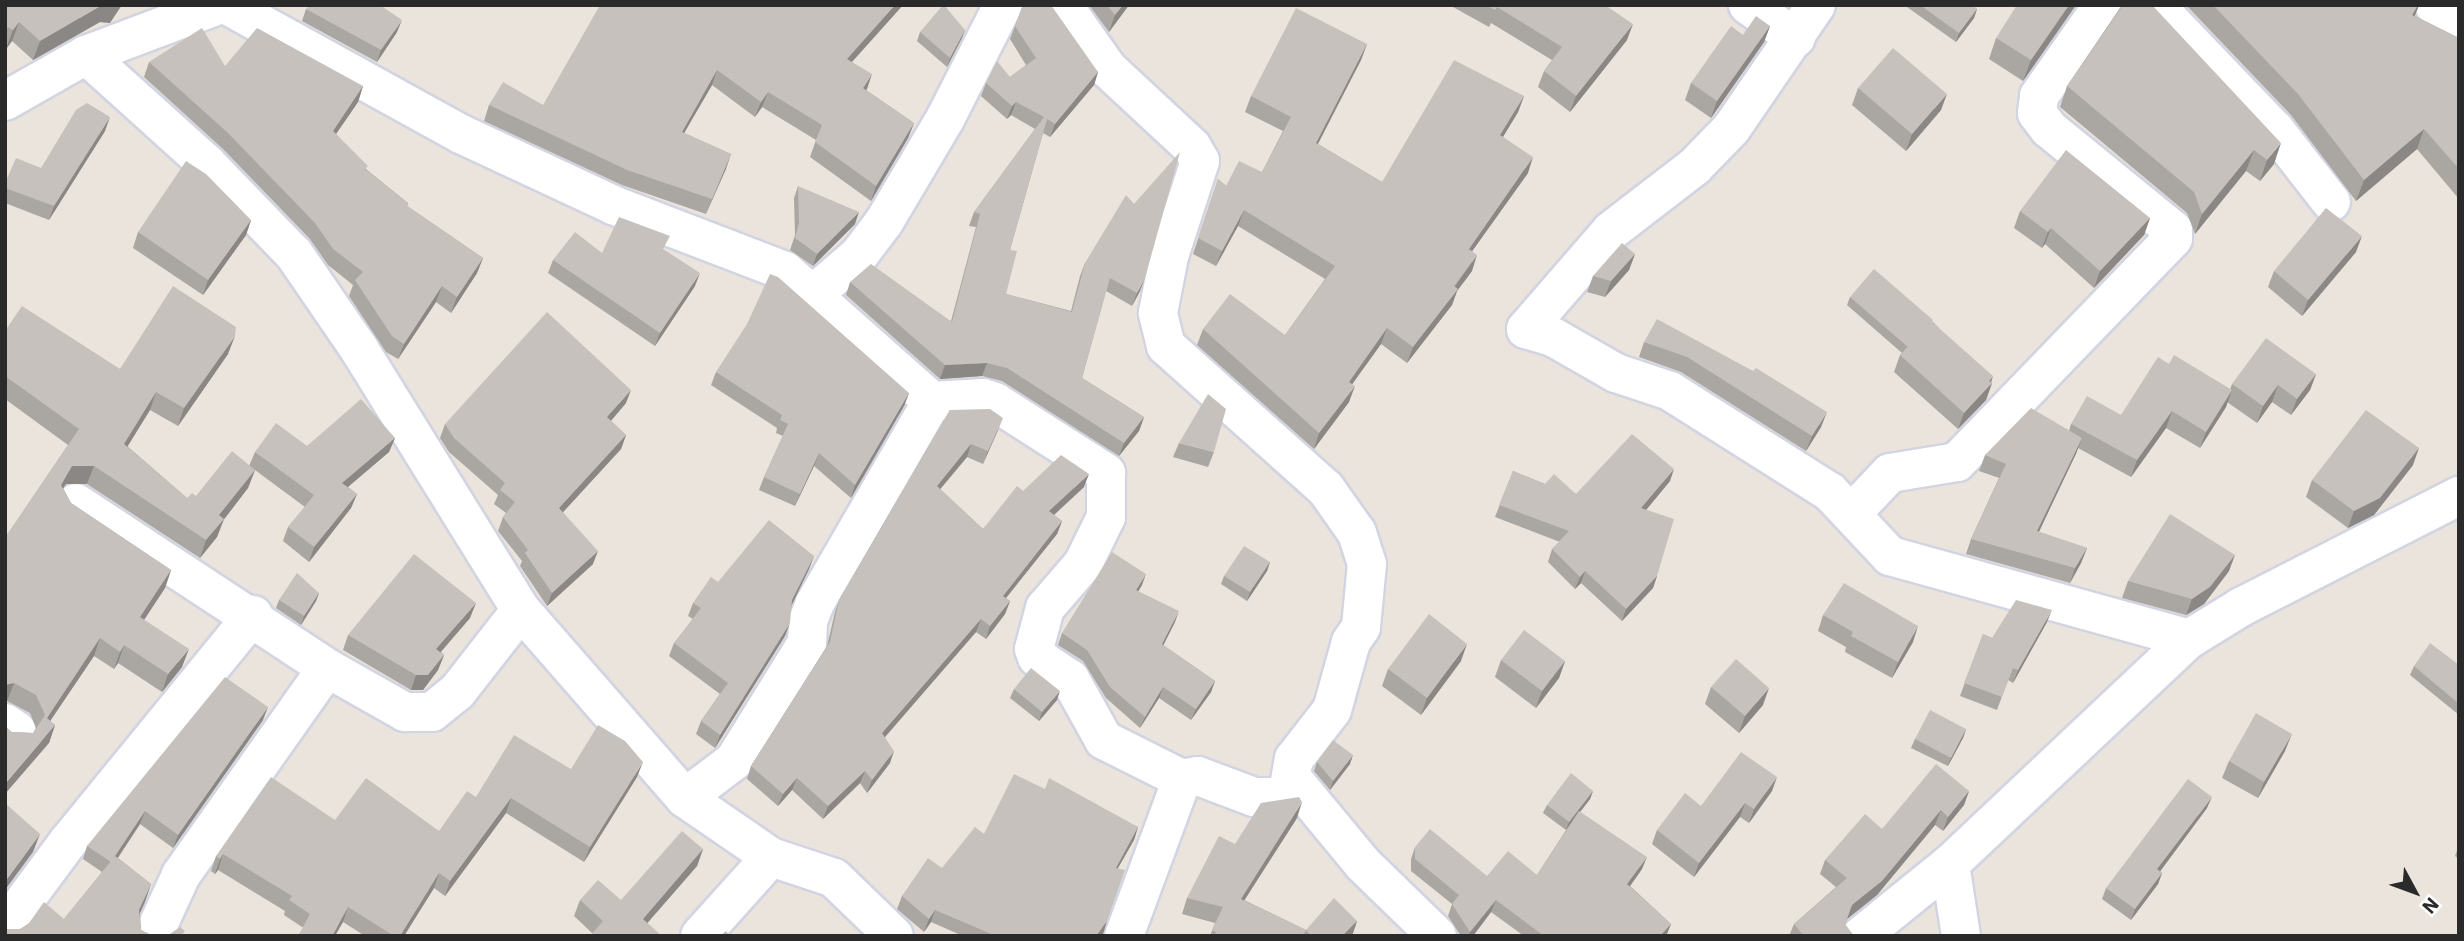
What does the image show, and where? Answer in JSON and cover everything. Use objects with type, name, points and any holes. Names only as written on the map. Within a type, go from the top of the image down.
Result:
[{"type":"street","points":[[5,101],[86,55],[218,5]]},
{"type":"street","points":[[227,5],[461,134],[613,205],[785,271],[815,293],[932,401],[983,398],[995,402],[1106,473],[1106,517],[1083,564],[1045,608],[1034,649],[1037,657],[1070,679],[1104,740],[1182,779],[1198,776],[1254,797],[1276,797],[1288,792],[1294,759],[1332,710],[1351,642],[1361,627],[1367,564],[1357,533],[1326,489],[1166,346],[1158,313],[1169,256],[1200,161],[1192,147],[1108,69],[1063,5]]},
{"type":"street","points":[[815,293],[859,255],[884,222],[945,119],[1003,5]]},
{"type":"street","points":[[1748,5],[1796,38]]},
{"type":"street","points":[[1816,5],[1796,38],[1731,129],[1694,167],[1611,231],[1526,329],[1553,337],[1616,373],[1670,391],[1830,492],[1890,555],[2189,639]]},
{"type":"street","points":[[1852,513],[1890,473],[1957,463],[2173,238],[2173,230],[2049,129],[2037,113],[2039,96],[2103,5]]},
{"type":"street","points":[[2155,5],[2275,130],[2331,202]]},
{"type":"street","points":[[2434,5],[2459,35]]},
{"type":"street","points":[[86,55],[224,180],[293,254],[359,349],[521,610],[685,798],[771,857],[834,878],[894,936]]},
{"type":"street","points":[[685,798],[734,761],[771,702],[807,643],[808,621],[815,603],[932,401]]},
{"type":"street","points":[[1861,936],[1951,864],[2189,639],[2241,607],[2459,496]]},
{"type":"street","points":[[76,503],[253,615],[327,668],[405,712],[432,712],[457,692],[521,610]]},
{"type":"street","points":[[5,927],[68,842],[253,615]]},
{"type":"street","points":[[153,936],[181,875],[327,668]]},
{"type":"street","points":[[1291,777],[1363,864],[1437,936]]},
{"type":"street","points":[[1124,936],[1182,779]]},
{"type":"street","points":[[700,936],[771,857]]},
{"type":"street","points":[[1951,864],[1958,932]]},
{"type":"building","points":[[5,5],[102,5],[40,41],[19,22],[13,30],[8,27],[5,31]]},
{"type":"building","points":[[310,5],[380,5],[402,20],[381,50],[306,9]]},
{"type":"building","points":[[600,5],[895,5],[847,59],[872,74],[863,88],[914,123],[876,186],[815,142],[822,125],[768,92],[761,102],[717,70],[682,132],[731,154],[712,199],[627,170],[489,105],[503,82],[543,105]]},
{"type":"building","points":[[943,5],[965,30],[950,58],[920,32]]},
{"type":"building","points":[[1023,5],[1051,5],[1098,72],[1055,124],[1047,119],[1010,250],[1017,251],[1006,294],[1072,312],[1085,263],[1126,195],[1134,204],[1180,152],[1145,278],[1137,293],[1110,278],[1082,378],[1144,417],[1124,443],[1007,368],[987,363],[945,365],[850,282],[871,264],[952,322],[980,214],[974,212],[1044,117],[1016,102],[1012,106],[986,83],[997,61],[1010,77],[1036,58],[1015,26]]},
{"type":"building","points":[[1107,5],[1123,5],[1115,15]]},
{"type":"building","points":[[1486,5],[1605,5],[1633,24],[1576,96],[1544,71],[1562,47],[1497,7],[1495,10]]},
{"type":"building","points":[[1920,5],[1972,5],[1977,9],[1959,33]]},
{"type":"building","points":[[2017,5],[2069,5],[2031,60],[1996,38]]},
{"type":"building","points":[[2123,5],[2152,5],[2281,143],[2267,160],[2254,150],[2202,214],[2194,192],[2067,86]]},
{"type":"building","points":[[2213,5],[2418,5],[2412,15],[2459,38],[2459,169],[2424,129],[2364,180],[2298,94]]},
{"type":"building","points":[[1296,8],[1367,44],[1316,143],[1382,182],[1454,60],[1524,96],[1500,135],[1533,157],[1469,249],[1477,255],[1454,286],[1458,289],[1413,347],[1387,328],[1349,382],[1355,386],[1319,433],[1203,329],[1230,294],[1285,335],[1335,266],[1244,210],[1222,251],[1198,238],[1218,179],[1226,186],[1239,161],[1262,172],[1291,117],[1251,96]]},
{"type":"building","points":[[1756,16],[1770,26],[1717,101],[1691,83],[1731,26],[1743,35]]},
{"type":"building","points":[[202,28],[225,66],[257,28],[363,86],[333,131],[368,166],[365,169],[408,203],[406,205],[483,258],[457,297],[442,286],[404,344],[392,336],[355,280],[363,272],[333,249],[315,223],[228,133],[149,62]]},
{"type":"building","points":[[1893,48],[1947,94],[1912,134],[1858,88]]},
{"type":"building","points":[[87,103],[110,117],[54,206],[5,188],[16,158],[41,168],[76,110]]},
{"type":"building","points":[[2066,150],[2150,218],[2100,271],[2051,228],[2048,232],[2020,211]]},
{"type":"building","points":[[186,161],[206,174],[251,220],[208,280],[138,232]]},
{"type":"building","points":[[798,186],[859,212],[817,254],[795,238],[799,223]]},
{"type":"building","points":[[2326,208],[2362,236],[2308,300],[2274,271]]},
{"type":"building","points":[[619,217],[670,236],[663,249],[700,273],[660,333],[553,260],[575,232],[602,253]]},
{"type":"building","points":[[1622,243],[1635,254],[1611,281],[1593,276]]},
{"type":"building","points":[[1874,269],[1933,320],[1908,347],[1850,297]]},
{"type":"building","points":[[770,274],[778,277],[909,393],[855,485],[819,453],[800,494],[764,477],[788,424],[780,420],[782,415],[716,372],[747,324]]},
{"type":"building","points":[[173,286],[236,327],[235,336],[184,408],[156,392],[124,444],[187,498],[192,493],[196,496],[232,451],[255,470],[219,515],[224,519],[206,540],[94,466],[72,466],[61,485],[71,503],[171,570],[140,617],[189,649],[168,674],[124,645],[120,652],[100,638],[47,718],[55,725],[5,784],[5,726],[12,732],[33,733],[45,715],[36,695],[14,683],[5,685],[5,538],[79,429],[5,376],[5,331],[22,306],[120,369]]},
{"type":"building","points":[[547,312],[631,390],[607,417],[626,435],[559,508],[598,551],[552,593],[525,553],[528,550],[503,517],[515,502],[500,490],[505,483],[454,438],[445,424]]},
{"type":"building","points":[[1657,319],[1753,371],[1756,368],[1827,412],[1812,436],[1687,357],[1644,342]]},
{"type":"building","points":[[1931,321],[1993,376],[1989,381],[1992,383],[1964,413],[1900,355]]},
{"type":"building","points":[[2266,338],[2316,374],[2297,399],[2278,385],[2263,406],[2232,384]]},
{"type":"building","points":[[2174,355],[2232,390],[2206,432],[2172,411],[2137,460],[2071,424],[2087,396],[2121,415],[2158,357],[2169,364]]},
{"type":"building","points":[[1208,394],[1226,409],[1214,452],[1179,443]]},
{"type":"building","points":[[361,399],[395,438],[342,483],[357,494],[314,547],[288,527],[314,495],[255,452],[276,423],[307,446]]},
{"type":"building","points":[[2031,408],[2082,438],[2037,531],[2087,548],[2075,568],[1971,539],[2006,464],[1985,455]]},
{"type":"building","points":[[990,409],[1003,418],[988,451],[971,444],[937,486],[983,529],[1017,486],[1023,491],[1061,455],[1089,474],[1049,511],[1062,521],[1003,596],[1010,601],[990,626],[981,619],[882,733],[894,751],[872,780],[865,771],[828,806],[797,778],[783,794],[751,766],[830,642],[839,600],[950,410]]},
{"type":"building","points":[[2366,410],[2419,448],[2380,498],[2354,511],[2312,480]]},
{"type":"building","points":[[1632,434],[1674,469],[1641,508],[1674,519],[1657,576],[1626,609],[1585,571],[1580,577],[1552,549],[1569,531],[1499,505],[1513,471],[1545,484],[1554,474],[1576,494]]},
{"type":"building","points":[[2170,514],[2235,555],[2210,587],[2192,599],[2128,581]]},
{"type":"building","points":[[769,520],[814,556],[792,600],[790,623],[720,735],[701,721],[728,683],[674,643],[701,608],[693,603],[711,577],[718,582]]},
{"type":"building","points":[[1244,546],[1270,562],[1250,592],[1224,576]]},
{"type":"building","points":[[1112,552],[1146,574],[1136,590],[1179,611],[1162,644],[1215,681],[1196,709],[1163,687],[1145,717],[1110,687],[1087,650],[1062,633]]},
{"type":"building","points":[[414,554],[476,603],[436,649],[444,655],[428,675],[416,675],[348,635]]},
{"type":"building","points":[[297,573],[319,593],[304,616],[279,600]]},
{"type":"building","points":[[1844,583],[1918,626],[1898,662],[1851,636],[1853,632],[1823,615]]},
{"type":"building","points":[[2016,600],[2052,610],[2018,670],[2013,668],[2002,697],[1964,683],[1983,634],[1992,638]]},
{"type":"building","points":[[1429,614],[1467,644],[1427,698],[1388,669]]},
{"type":"building","points":[[1524,630],[1565,661],[1542,691],[1501,660]]},
{"type":"building","points":[[2430,643],[2459,665],[2459,704],[2414,666]]},
{"type":"building","points":[[1736,659],[1769,688],[1745,716],[1711,687]]},
{"type":"building","points":[[1031,668],[1060,691],[1042,712],[1014,689]]},
{"type":"building","points":[[225,677],[268,707],[178,835],[145,811],[111,862],[87,846]]},
{"type":"building","points":[[1930,710],[1966,729],[1951,758],[1915,739]]},
{"type":"building","points":[[2256,713],[2292,734],[2264,782],[2229,761]]},
{"type":"building","points":[[598,725],[625,741],[643,762],[590,847],[511,798],[450,881],[439,873],[400,936],[394,936],[348,907],[332,936],[298,936],[310,914],[289,900],[292,896],[223,854],[220,859],[216,856],[271,777],[335,820],[366,778],[439,831],[467,791],[476,797],[514,735],[571,769]]},
{"type":"building","points":[[1333,740],[1353,755],[1333,781],[1317,762]]},
{"type":"building","points":[[1741,752],[1777,777],[1754,809],[1745,803],[1699,863],[1657,830],[1685,793],[1701,806]]},
{"type":"building","points":[[1936,764],[1969,791],[1948,817],[1941,810],[1882,881],[1852,905],[1845,924],[1854,936],[1804,936],[1794,924],[1847,878],[1825,860],[1865,814],[1882,829]]},
{"type":"building","points":[[1571,773],[1593,791],[1569,822],[1547,805]]},
{"type":"building","points":[[1014,774],[1045,789],[1049,778],[1138,827],[1116,868],[1125,870],[1107,921],[1096,936],[996,936],[935,910],[929,919],[902,896],[928,858],[942,868],[975,827],[984,834]]},
{"type":"building","points":[[2188,779],[2212,797],[2157,869],[2162,873],[2135,909],[2106,888]]},
{"type":"building","points":[[1299,797],[1302,802],[1241,899],[1306,930],[1303,936],[1214,936],[1216,932],[1212,930],[1223,907],[1187,898],[1219,836],[1235,844],[1261,803]]},
{"type":"building","points":[[5,803],[40,834],[7,879],[5,878]]},
{"type":"building","points":[[1579,811],[1647,857],[1627,884],[1671,924],[1660,936],[1544,936],[1496,900],[1470,932],[1452,904],[1459,895],[1415,859],[1415,847],[1430,829],[1487,876],[1508,851],[1537,875]]},
{"type":"building","points":[[682,831],[703,849],[643,919],[662,936],[590,936],[603,921],[580,900],[598,880],[621,900]]},
{"type":"building","points":[[115,856],[151,884],[139,910],[141,930],[153,936],[5,936],[5,929],[20,929],[29,923],[44,902],[64,919]]},
{"type":"building","points":[[1334,898],[1357,921],[1342,936],[1311,936],[1306,930]]},
{"type":"building","points":[[180,927],[185,931],[181,936],[167,936]]}]
